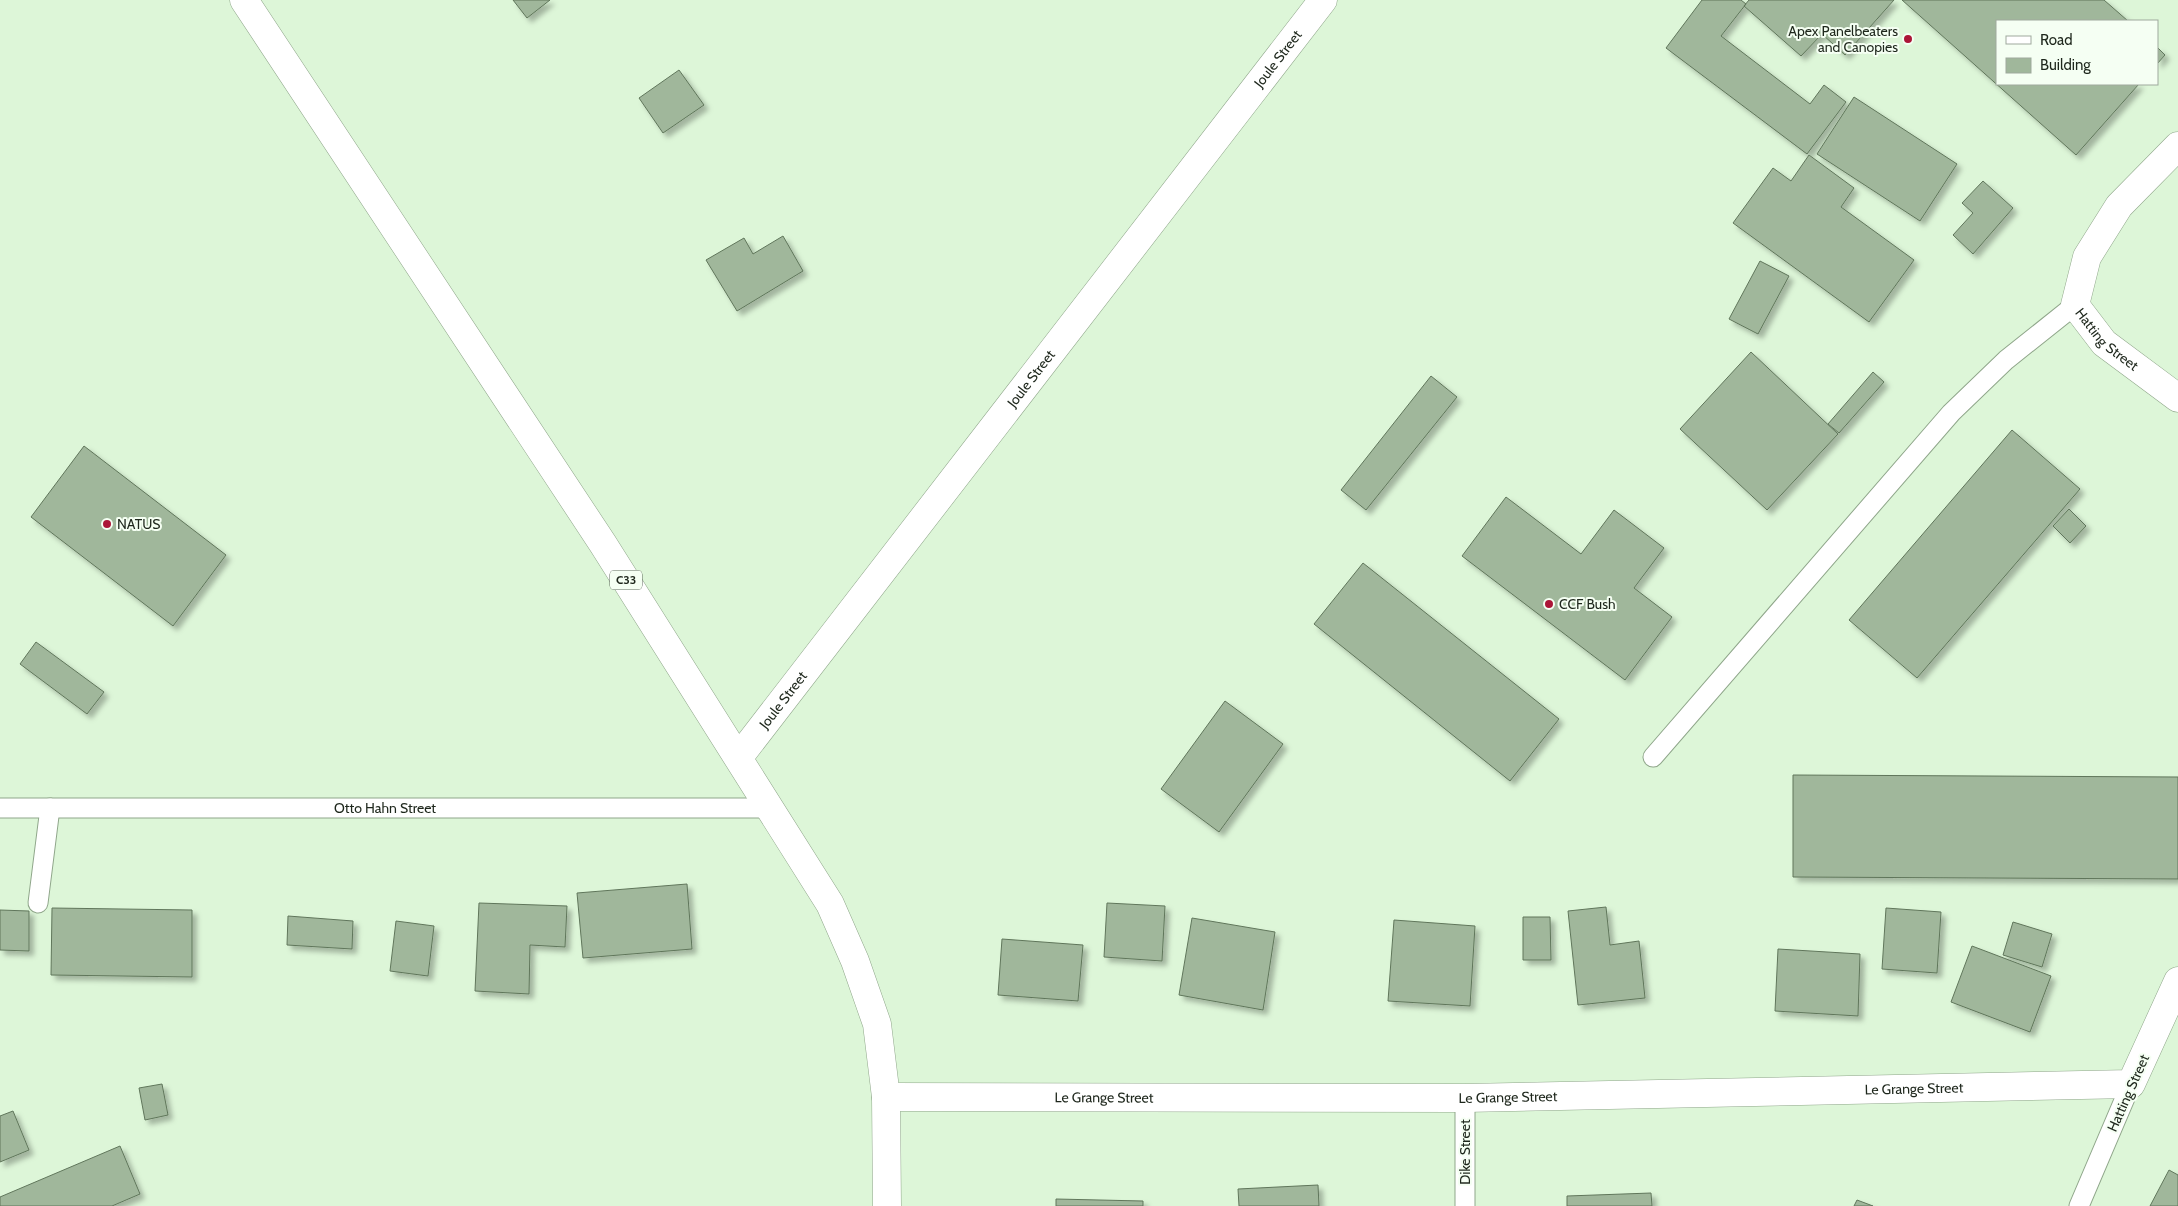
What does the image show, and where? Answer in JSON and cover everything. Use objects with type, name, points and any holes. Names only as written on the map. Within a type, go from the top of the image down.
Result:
[{"type":"street","name":"C33","points":[[244,0],[604,544],[830,904],[855,962],[877,1024],[886,1097],[887,1206]]},
{"type":"street","name":"Joule Street","points":[[739,757],[1323,0]]},
{"type":"street","name":"Hatting Street","points":[[2178,146],[2119,206],[2086,257],[2075,305],[2104,343],[2178,398]]},
{"type":"street","name":"Hatting Street","points":[[2132,1084],[2178,981]]},
{"type":"street","name":"Le Grange Street","points":[[886,1097],[1465,1098],[2132,1084]]},
{"type":"lane","points":[[1653,757],[1951,414],[2006,360],[2075,305]]},
{"type":"lane","name":"Otto Hahn Street","points":[[0,808],[770,808]]},
{"type":"lane","points":[[38,903],[50,808]]},
{"type":"lane","name":"Hatting Street","points":[[2080,1206],[2132,1084]]},
{"type":"lane","name":"Dike Street","points":[[1465,1098],[1465,1206]]},
{"type":"building","points":[[513,0],[550,0],[527,18]]},
{"type":"building","points":[[1702,0],[1741,0],[1746,4],[1721,36],[1810,104],[1824,85],[1846,102],[1807,154],[1666,48]]},
{"type":"building","points":[[1749,0],[1894,0],[1845,55],[1822,34],[1801,56],[1744,6]]},
{"type":"building","points":[[1902,0],[2104,0],[2127,20],[1996,20],[1996,84]]},
{"type":"building","points":[[2158,48],[2165,55],[2158,63]]},
{"type":"building","points":[[679,70],[704,105],[663,133],[639,98]]},
{"type":"building","points":[[1997,85],[2138,85],[2076,155]]},
{"type":"building","points":[[1854,97],[1957,164],[1920,221],[1817,154]]},
{"type":"building","points":[[1809,155],[1854,188],[1841,207],[1914,260],[1869,322],[1733,223],[1773,168],[1791,181]]},
{"type":"building","points":[[1983,181],[2013,208],[1973,254],[1953,235],[1973,213],[1962,203]]},
{"type":"building","points":[[783,236],[803,271],[737,311],[706,260],[744,238],[753,254]]},
{"type":"building","points":[[1760,261],[1789,276],[1758,334],[1729,319]]},
{"type":"building","points":[[1751,352],[1838,434],[1767,510],[1680,429]]},
{"type":"building","points":[[1873,372],[1884,382],[1839,433],[1828,424]]},
{"type":"building","points":[[1431,376],[1457,397],[1366,510],[1341,490]]},
{"type":"building","points":[[2012,430],[2080,489],[1917,678],[1849,620]]},
{"type":"building","points":[[84,446],[226,555],[173,626],[31,517]]},
{"type":"building","points":[[1506,497],[1581,554],[1614,510],[1664,548],[1634,588],[1672,617],[1625,680],[1462,556]]},
{"type":"building","points":[[2069,509],[2086,526],[2070,543],[2053,526]]},
{"type":"building","points":[[1363,563],[1559,719],[1510,781],[1314,624]]},
{"type":"building","points":[[36,642],[104,692],[87,714],[20,664]]},
{"type":"building","points":[[1225,701],[1283,744],[1219,832],[1161,789]]},
{"type":"building","points":[[1793,775],[2178,777],[2178,879],[1793,877]]},
{"type":"building","points":[[687,884],[692,949],[583,958],[577,893]]},
{"type":"building","points":[[479,903],[567,906],[565,947],[530,945],[529,994],[475,991]]},
{"type":"building","points":[[1107,903],[1165,906],[1162,961],[1104,957]]},
{"type":"building","points":[[1606,907],[1610,945],[1639,941],[1645,998],[1578,1005],[1568,911]]},
{"type":"building","points":[[52,908],[192,910],[192,977],[51,975]]},
{"type":"building","points":[[1886,908],[1941,912],[1937,973],[1882,969]]},
{"type":"building","points":[[0,910],[29,911],[29,951],[0,950]]},
{"type":"building","points":[[288,916],[353,921],[352,949],[287,945]]},
{"type":"building","points":[[1523,917],[1550,917],[1551,960],[1523,960]]},
{"type":"building","points":[[1192,918],[1275,932],[1263,1010],[1179,995]]},
{"type":"building","points":[[1394,920],[1475,926],[1470,1006],[1388,1001]]},
{"type":"building","points":[[396,921],[434,926],[428,976],[390,971]]},
{"type":"building","points":[[2013,922],[2052,934],[2042,967],[2003,955]]},
{"type":"building","points":[[1002,939],[1083,945],[1078,1001],[998,995]]},
{"type":"building","points":[[1972,946],[2051,976],[2030,1032],[1951,1002]]},
{"type":"building","points":[[1778,949],[1860,954],[1858,1016],[1775,1011]]},
{"type":"building","points":[[162,1084],[168,1115],[145,1120],[139,1088]]},
{"type":"building","points":[[13,1111],[29,1150],[0,1162],[0,1116]]},
{"type":"building","points":[[120,1146],[140,1194],[112,1206],[0,1206],[0,1197]]},
{"type":"building","points":[[2169,1170],[2178,1175],[2178,1206],[2150,1206]]},
{"type":"building","points":[[1318,1185],[1319,1206],[1239,1206],[1238,1189]]},
{"type":"building","points":[[1651,1193],[1652,1206],[1567,1206],[1567,1196]]},
{"type":"building","points":[[1056,1199],[1143,1201],[1143,1206],[1056,1206]]},
{"type":"building","points":[[1857,1200],[1873,1206],[1854,1206]]},
{"type":"place","name":"Apex Panelbeaters and Canopies","points":[[1908,39]]},
{"type":"place","name":"NATUS","points":[[107,524]]},
{"type":"place","name":"CCF Bush","points":[[1549,604]]}]
